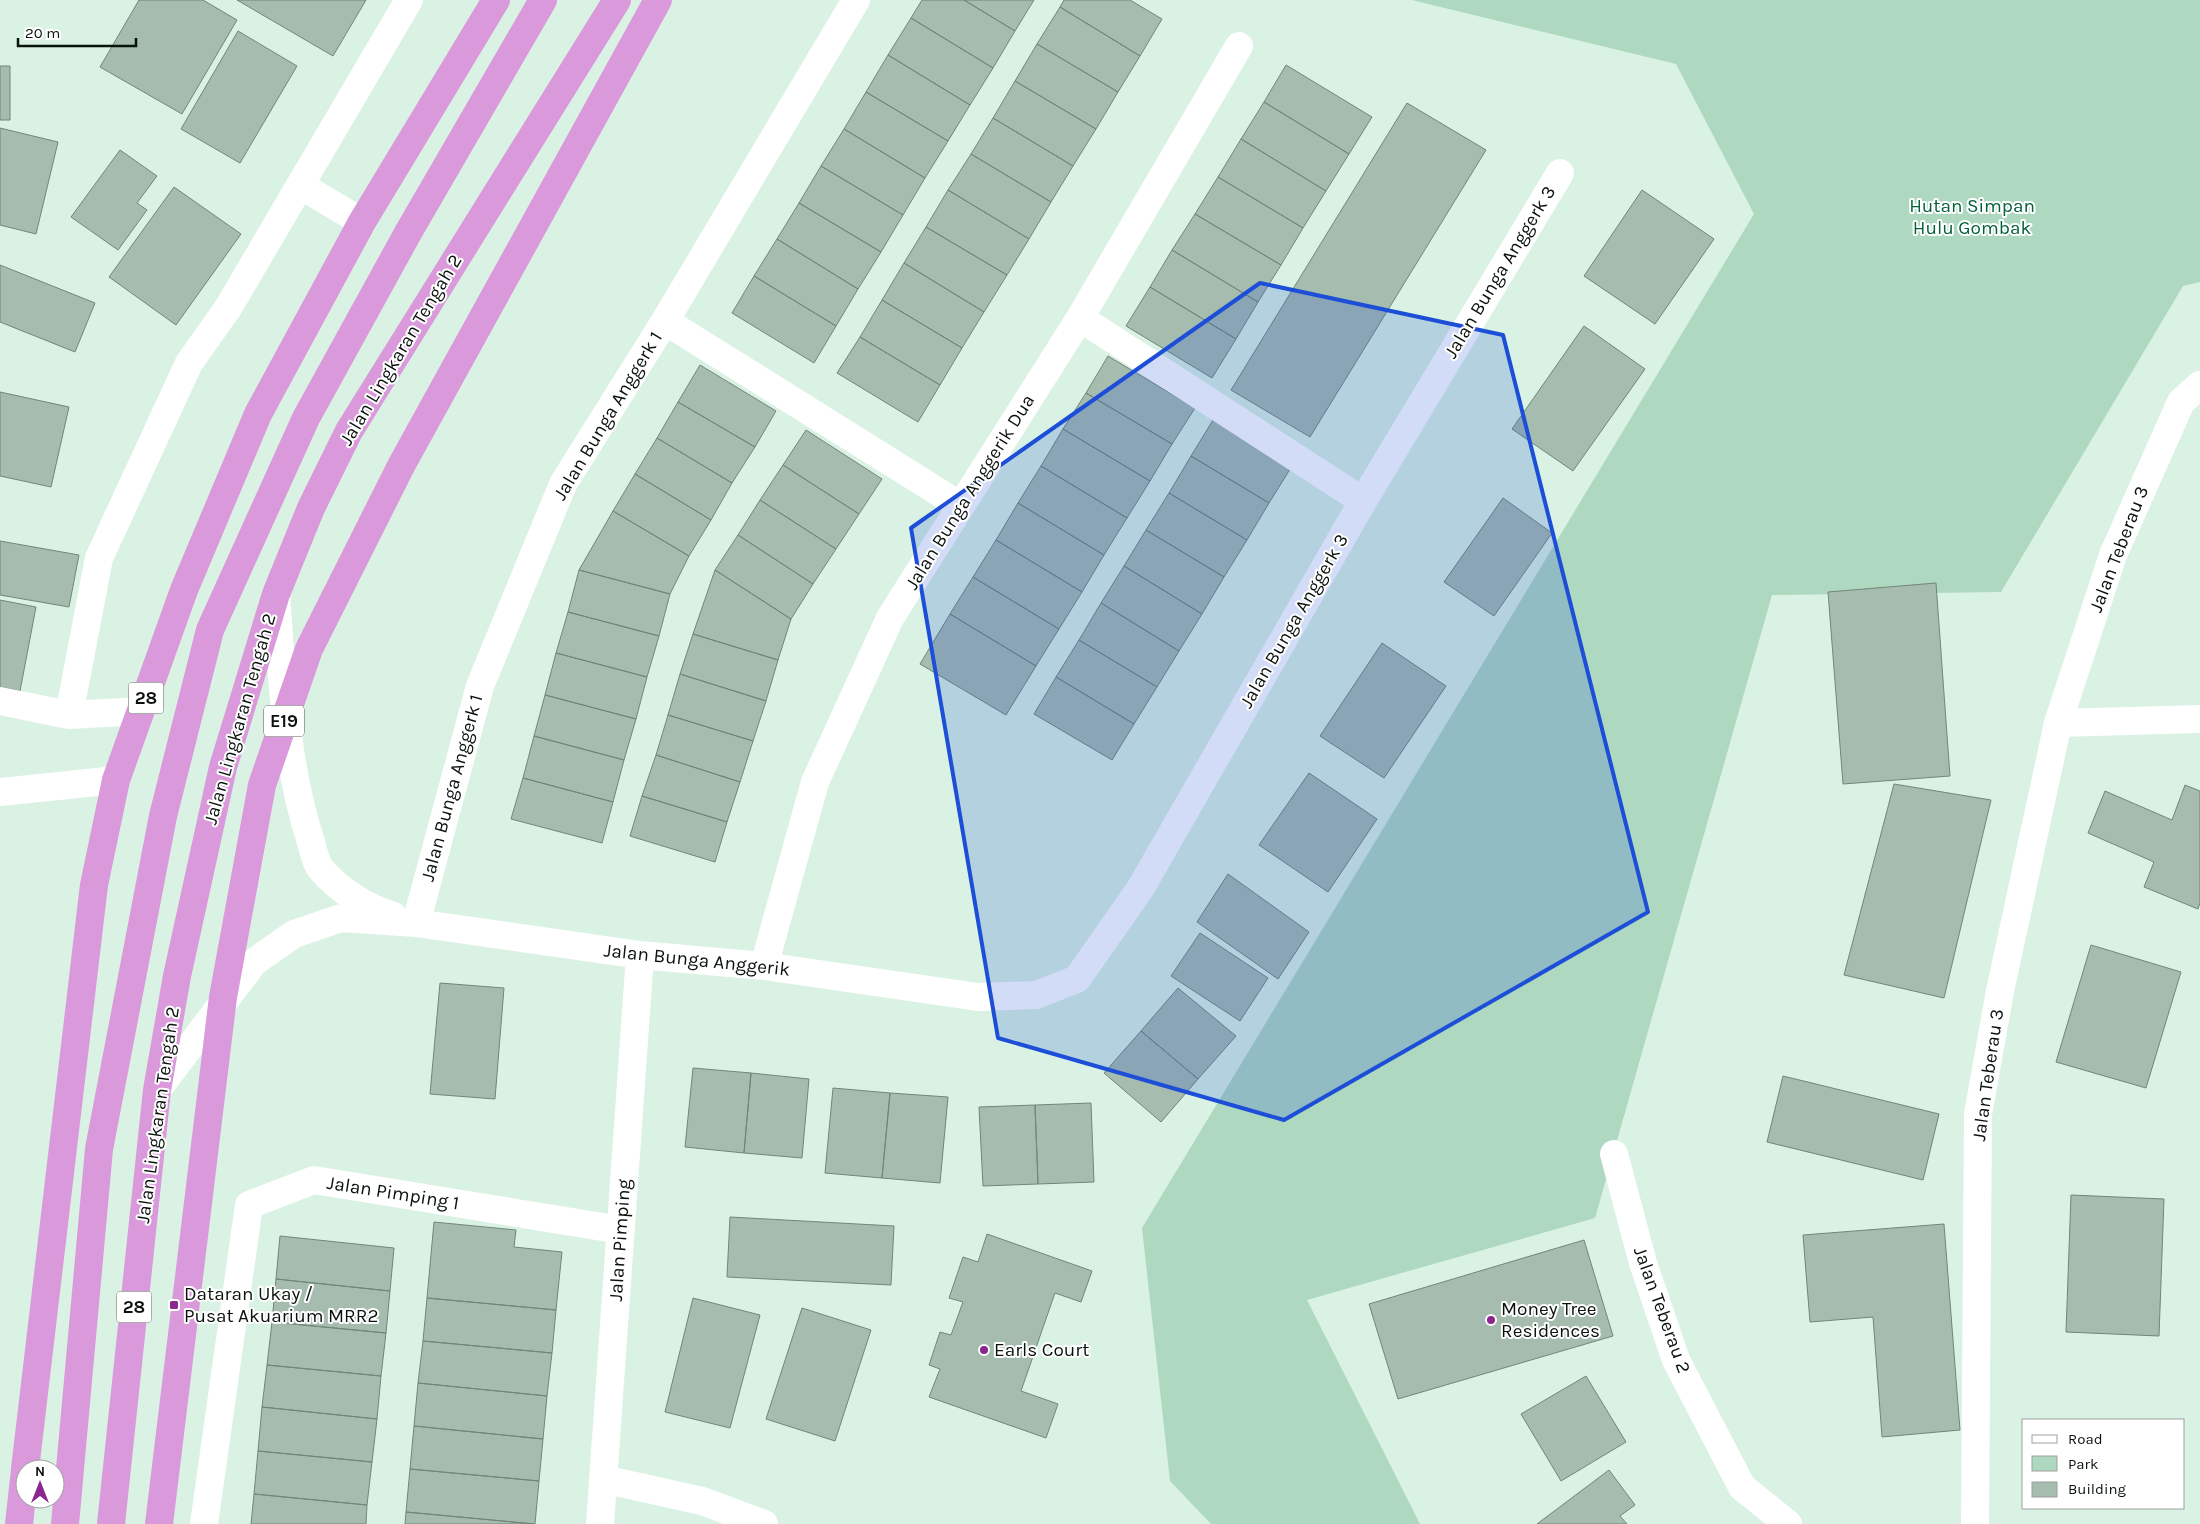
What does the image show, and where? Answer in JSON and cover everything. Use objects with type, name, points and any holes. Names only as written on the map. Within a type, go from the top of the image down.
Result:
[{"type":"highway","name":"28","points":[[26,1459],[94,885],[116,780],[184,590],[258,414],[362,222],[496,0]]},
{"type":"highway","points":[[65,1524],[100,1149],[163,816],[210,630],[306,418],[409,231],[543,0]]},
{"type":"highway","name":"Jalan Lingkaran Tengah 2","points":[[111,1524],[158,1090],[177,976],[223,767],[276,594],[311,508],[349,431],[617,0]]},
{"type":"highway","name":"E19","points":[[160,1524],[223,997],[262,786],[313,640],[407,456],[658,0]]},
{"type":"highway","name":"28","points":[[19,1524],[21,1509]]},
{"type":"street","points":[[69,716],[100,558],[189,363],[228,308],[409,0]]},
{"type":"street","name":"Jalan Bunga Anggerk 1","points":[[416,923],[480,686],[559,493],[665,321],[856,0]]},
{"type":"street","name":"Jalan Bunga Anggerik Dua","points":[[764,966],[815,782],[890,618],[1080,318],[1239,46]]},
{"type":"street","name":"Jalan Bunga Anggerk 3","points":[[978,997],[1036,995],[1077,979],[1140,889],[1363,502],[1560,173]]},
{"type":"street","points":[[300,185],[362,222]]},
{"type":"street","points":[[1080,318],[1363,502]]},
{"type":"street","points":[[665,321],[961,506]]},
{"type":"street","name":"Jalan Teberau 3","points":[[1975,1524],[1978,1114],[2000,991],[2058,723],[2113,555],[2181,402],[2200,385]]},
{"type":"street","name":"Jalan Bunga Anggerik","points":[[276,594],[285,716],[299,805],[319,867],[348,893],[375,911],[416,923]]},
{"type":"street","points":[[0,701],[69,716],[141,711]]},
{"type":"street","points":[[2058,723],[2200,719]]},
{"type":"street","points":[[0,792],[116,780]]},
{"type":"street","name":"Jalan Bunga Anggerik","points":[[158,1090],[254,962],[294,934],[341,918],[416,923],[640,955],[764,966],[978,997]]},
{"type":"street","name":"Jalan Pimping","points":[[600,1524],[640,955]]},
{"type":"street","name":"Jalan Teberau 2","points":[[1614,1154],[1643,1263],[1676,1360],[1742,1486],[1788,1524]]},
{"type":"street","name":"Jalan Pimping 1","points":[[204,1524],[249,1205],[314,1180],[621,1230]]},
{"type":"street","points":[[603,1479],[702,1501],[764,1524]]},
{"type":"highlighted area","points":[[1260,283],[1503,335],[1648,912],[1284,1120],[998,1038],[911,528]]},
{"type":"green space","name":"Hutan Simpan Hulu Gombak","points":[[1412,0],[2200,0],[2200,282],[2183,286],[2001,592],[1772,595],[1595,1218],[1307,1300],[1420,1524],[1211,1524],[1170,1481],[1142,1228],[1754,214],[1676,64]]},
{"type":"building","points":[[139,0],[203,0],[237,20],[182,114],[100,67]]},
{"type":"building","points":[[237,0],[366,0],[333,56]]},
{"type":"building","points":[[922,0],[964,0],[1015,31],[993,68],[911,18]]},
{"type":"building","points":[[964,0],[1034,0],[1015,31]]},
{"type":"building","points":[[1064,0],[1130,0],[1162,19],[1140,56],[1060,7]]},
{"type":"building","points":[[1060,7],[1140,56],[1118,92],[1037,44]]},
{"type":"building","points":[[911,18],[993,68],[970,105],[888,55]]},
{"type":"building","points":[[238,31],[297,66],[240,163],[181,129]]},
{"type":"building","points":[[1037,44],[1118,92],[1096,129],[1015,81]]},
{"type":"building","points":[[888,55],[970,105],[948,141],[866,92]]},
{"type":"building","points":[[1286,65],[1372,117],[1349,154],[1264,102]]},
{"type":"building","points":[[0,66],[10,66],[10,120],[0,120]]},
{"type":"building","points":[[1015,81],[1096,129],[1073,166],[993,118]]},
{"type":"building","points":[[866,92],[948,141],[925,178],[844,129]]},
{"type":"building","points":[[1264,102],[1349,154],[1326,191],[1241,139]]},
{"type":"building","points":[[1407,103],[1486,150],[1310,437],[1231,390]]},
{"type":"building","points":[[993,118],[1073,166],[1051,202],[971,154]]},
{"type":"building","points":[[0,128],[58,142],[36,234],[0,225]]},
{"type":"building","points":[[844,129],[925,178],[903,215],[821,166]]},
{"type":"building","points":[[1241,139],[1326,191],[1303,228],[1218,177]]},
{"type":"building","points":[[120,150],[157,176],[137,203],[147,210],[118,250],[71,217]]},
{"type":"building","points":[[971,154],[1051,202],[1029,239],[948,190]]},
{"type":"building","points":[[821,166],[903,215],[881,252],[799,203]]},
{"type":"building","points":[[1218,177],[1303,228],[1281,265],[1195,214]]},
{"type":"building","points":[[174,187],[241,234],[176,325],[109,277]]},
{"type":"building","points":[[948,190],[1029,239],[1007,275],[926,227]]},
{"type":"building","points":[[1642,190],[1714,239],[1655,324],[1584,276]]},
{"type":"building","points":[[799,203],[881,252],[858,289],[777,239]]},
{"type":"building","points":[[1195,214],[1281,265],[1258,302],[1172,250]]},
{"type":"building","points":[[926,227],[1007,275],[984,312],[904,263]]},
{"type":"building","points":[[777,239],[858,289],[836,326],[754,276]]},
{"type":"building","points":[[1172,250],[1258,302],[1236,339],[1150,287]]},
{"type":"building","points":[[904,263],[984,312],[962,348],[882,300]]},
{"type":"building","points":[[0,265],[95,303],[75,352],[0,322]]},
{"type":"building","points":[[754,276],[836,326],[814,363],[732,313]]},
{"type":"building","points":[[1150,287],[1236,339],[1212,378],[1126,326]]},
{"type":"building","points":[[882,300],[962,348],[940,385],[860,337]]},
{"type":"building","points":[[1584,326],[1645,369],[1573,471],[1512,429]]},
{"type":"building","points":[[860,337],[940,385],[918,422],[837,373]]},
{"type":"building","points":[[1108,356],[1195,408],[1172,444],[1086,393]]},
{"type":"building","points":[[700,365],[776,411],[755,447],[678,402]]},
{"type":"building","points":[[0,392],[69,407],[51,487],[0,476]]},
{"type":"building","points":[[1086,393],[1172,444],[1150,481],[1063,429]]},
{"type":"building","points":[[678,402],[755,447],[732,483],[657,438]]},
{"type":"building","points":[[1213,420],[1292,466],[1269,503],[1191,456]]},
{"type":"building","points":[[1063,429],[1150,481],[1127,518],[1041,466]]},
{"type":"building","points":[[806,430],[882,479],[859,514],[783,465]]},
{"type":"building","points":[[657,438],[732,483],[711,520],[635,474]]},
{"type":"building","points":[[1191,456],[1269,503],[1247,540],[1169,493]]},
{"type":"building","points":[[783,465],[859,514],[836,549],[760,500]]},
{"type":"building","points":[[1041,466],[1127,518],[1104,555],[1018,503]]},
{"type":"building","points":[[635,474],[711,520],[689,556],[613,511]]},
{"type":"building","points":[[1169,493],[1247,540],[1224,577],[1146,530]]},
{"type":"building","points":[[1503,498],[1552,533],[1494,616],[1444,582]]},
{"type":"building","points":[[760,500],[836,549],[813,584],[738,535]]},
{"type":"building","points":[[1018,503],[1104,555],[1082,592],[996,540]]},
{"type":"building","points":[[613,511],[689,556],[670,594],[579,570]]},
{"type":"building","points":[[1146,530],[1224,577],[1202,614],[1124,566]]},
{"type":"building","points":[[738,535],[813,584],[791,619],[715,570]]},
{"type":"building","points":[[996,540],[1082,592],[1059,629],[973,577]]},
{"type":"building","points":[[0,541],[79,555],[69,607],[0,595]]},
{"type":"building","points":[[1124,566],[1202,614],[1179,651],[1101,603]]},
{"type":"building","points":[[579,570],[670,594],[659,636],[568,612]]},
{"type":"building","points":[[715,570],[791,619],[778,660],[693,634]]},
{"type":"building","points":[[973,577],[1059,629],[1036,666],[950,614]]},
{"type":"building","points":[[1936,583],[1950,776],[1843,784],[1828,592]]},
{"type":"building","points":[[0,600],[36,607],[20,691],[0,687]]},
{"type":"building","points":[[1101,603],[1179,651],[1157,687],[1079,640]]},
{"type":"building","points":[[568,612],[659,636],[647,677],[556,653]]},
{"type":"building","points":[[950,614],[1036,666],[1006,715],[920,664]]},
{"type":"building","points":[[693,634],[778,660],[766,701],[680,674]]},
{"type":"building","points":[[1079,640],[1157,687],[1134,724],[1056,677]]},
{"type":"building","points":[[1382,643],[1446,686],[1384,778],[1320,736]]},
{"type":"building","points":[[556,653],[647,677],[636,719],[545,695]]},
{"type":"building","points":[[680,674],[766,701],[753,741],[668,715]]},
{"type":"building","points":[[1056,677],[1134,724],[1112,760],[1034,714]]},
{"type":"building","points":[[545,695],[636,719],[624,760],[534,736]]},
{"type":"building","points":[[668,715],[753,741],[740,782],[656,755]]},
{"type":"building","points":[[534,736],[624,760],[613,802],[523,778]]},
{"type":"building","points":[[656,755],[740,782],[727,822],[642,796]]},
{"type":"building","points":[[1309,773],[1377,819],[1328,892],[1259,845]]},
{"type":"building","points":[[523,778],[613,802],[602,843],[511,819]]},
{"type":"building","points":[[1894,784],[1991,800],[1944,998],[1844,975]]},
{"type":"building","points":[[2185,785],[2200,791],[2200,903],[2198,909],[2144,887],[2154,862],[2088,833],[2105,791],[2172,820]]},
{"type":"building","points":[[642,796],[727,822],[715,862],[630,836]]},
{"type":"building","points":[[1228,874],[1309,932],[1278,979],[1197,922]]},
{"type":"building","points":[[1200,933],[1268,978],[1240,1021],[1171,976]]},
{"type":"building","points":[[2091,945],[2181,972],[2146,1088],[2056,1062]]},
{"type":"building","points":[[440,983],[504,988],[495,1099],[430,1094]]},
{"type":"building","points":[[1178,988],[1236,1036],[1198,1079],[1141,1031]]},
{"type":"building","points":[[1141,1031],[1198,1079],[1161,1122],[1104,1073]]},
{"type":"building","points":[[693,1068],[751,1073],[744,1153],[685,1147]]},
{"type":"building","points":[[751,1073],[809,1079],[802,1158],[744,1153]]},
{"type":"building","points":[[1783,1076],[1939,1114],[1923,1180],[1767,1142]]},
{"type":"building","points":[[833,1088],[890,1093],[882,1178],[825,1173]]},
{"type":"building","points":[[890,1093],[948,1097],[940,1183],[882,1178]]},
{"type":"building","points":[[1091,1103],[1094,1182],[1038,1184],[1035,1105]]},
{"type":"building","points":[[1035,1105],[1038,1184],[983,1186],[979,1107]]},
{"type":"building","points":[[2071,1195],[2164,1199],[2159,1336],[2066,1332]]},
{"type":"building","points":[[730,1217],[894,1226],[891,1285],[727,1277]]},
{"type":"building","points":[[434,1222],[516,1230],[514,1247],[562,1252],[556,1310],[427,1298]]},
{"type":"building","points":[[1944,1224],[1960,1430],[1882,1437],[1873,1317],[1810,1322],[1803,1235]]},
{"type":"building","name":"Earls Court","points":[[987,1234],[1092,1271],[1081,1302],[1055,1293],[1021,1391],[1058,1404],[1046,1438],[929,1397],[940,1369],[929,1365],[940,1332],[951,1335],[963,1302],[949,1298],[963,1257],[978,1262]]},
{"type":"building","points":[[280,1236],[394,1248],[390,1291],[276,1279]]},
{"type":"building","name":"Money Tree Residences","points":[[1584,1240],[1613,1336],[1398,1399],[1369,1304]]},
{"type":"building","points":[[276,1279],[390,1291],[386,1333],[272,1322]]},
{"type":"building","points":[[427,1298],[556,1310],[552,1353],[423,1341]]},
{"type":"building","points":[[693,1298],[760,1315],[730,1428],[665,1412]]},
{"type":"building","points":[[802,1308],[871,1330],[835,1441],[766,1419]]},
{"type":"building","points":[[272,1322],[386,1333],[381,1376],[267,1365]]},
{"type":"building","points":[[423,1341],[552,1353],[547,1396],[418,1383]]},
{"type":"building","points":[[267,1365],[381,1376],[377,1419],[262,1407]]},
{"type":"building","points":[[1586,1376],[1626,1442],[1561,1481],[1521,1414]]},
{"type":"building","points":[[418,1383],[547,1396],[543,1439],[414,1426]]},
{"type":"building","points":[[262,1407],[377,1419],[372,1462],[258,1451]]},
{"type":"building","points":[[414,1426],[543,1439],[539,1481],[410,1469]]},
{"type":"building","points":[[258,1451],[372,1462],[367,1505],[254,1494]]},
{"type":"building","points":[[410,1469],[539,1481],[535,1524],[406,1512]]},
{"type":"building","points":[[1609,1470],[1635,1505],[1620,1516],[1627,1524],[1537,1524]]},
{"type":"building","points":[[254,1494],[367,1505],[366,1524],[251,1524]]},
{"type":"building","points":[[406,1512],[534,1524],[405,1524]]},
{"type":"place","name":"Dataran Ukay / Pusat Akuarium MRR2","points":[[174,1305]]},
{"type":"place","name":"Money Tree Residences","points":[[1491,1320]]},
{"type":"place","name":"Earls Court","points":[[984,1350]]}]
